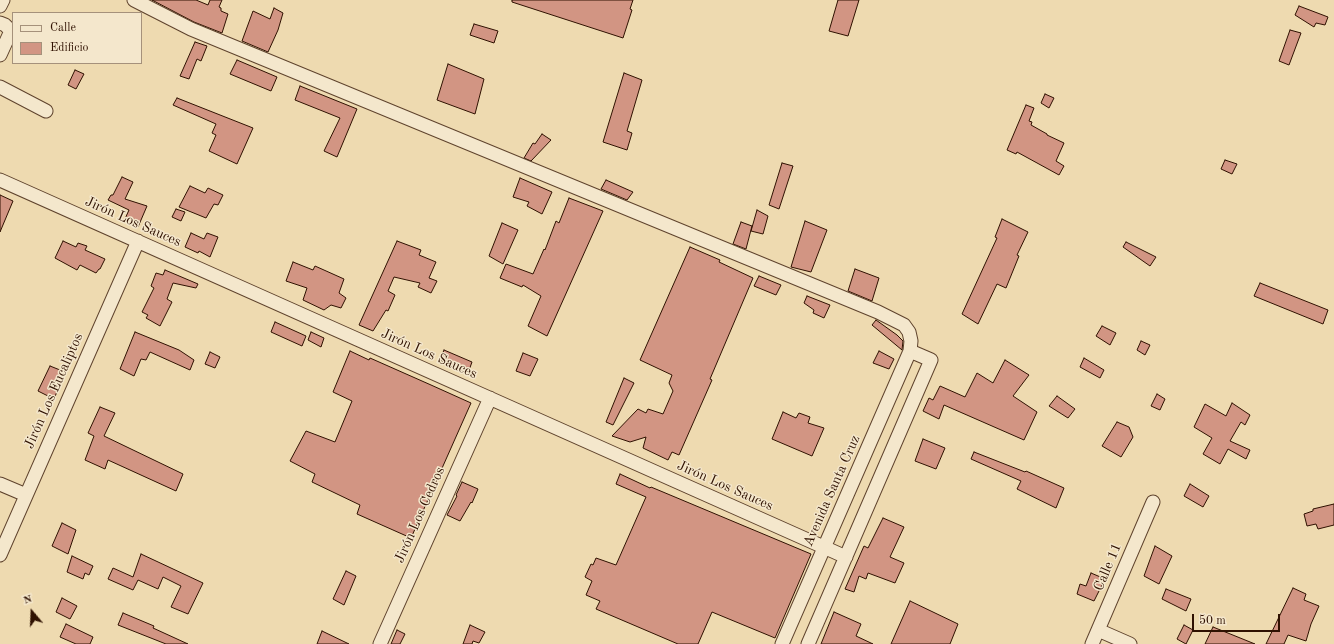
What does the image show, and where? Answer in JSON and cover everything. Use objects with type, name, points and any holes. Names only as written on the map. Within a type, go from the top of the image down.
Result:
[{"type":"street","points":[[0,6],[3,0]]},
{"type":"street","points":[[134,0],[191,29],[878,312],[904,325],[910,332],[910,351],[931,360],[808,644]]},
{"type":"street","points":[[0,23],[6,25],[10,30],[10,33],[0,55]]},
{"type":"street","points":[[0,87],[46,111]]},
{"type":"street","name":"Jirón Los Sauces","points":[[0,180],[846,557]]},
{"type":"street","name":"Jirón Los Eucaliptos","points":[[0,555],[138,241]]},
{"type":"street","name":"Avenida Santa Cruz","points":[[782,644],[910,351]]},
{"type":"street","name":"Jirón Los Cedros","points":[[380,644],[490,398]]},
{"type":"street","points":[[0,484],[26,495]]},
{"type":"street","name":"Calle 11","points":[[1092,644],[1153,502]]},
{"type":"street","points":[[1098,630],[1130,644]]},
{"type":"building","points":[[152,0],[196,0],[208,5],[210,0],[222,0],[219,7],[221,8],[221,11],[228,14],[222,33],[194,22]]},
{"type":"building","points":[[512,0],[633,0],[630,9],[632,10],[623,38],[512,2]]},
{"type":"building","points":[[838,0],[859,0],[848,36],[829,31]]},
{"type":"building","points":[[1299,6],[1328,17],[1325,25],[1316,23],[1314,27],[1295,15]]},
{"type":"building","points":[[274,8],[283,13],[278,30],[268,52],[242,41],[253,11],[270,19]]},
{"type":"building","points":[[474,24],[498,31],[494,43],[470,35]]},
{"type":"building","points":[[1290,30],[1301,33],[1289,65],[1279,61]]},
{"type":"building","points":[[195,42],[207,46],[201,61],[197,59],[189,79],[180,76]]},
{"type":"building","points":[[237,60],[277,77],[271,91],[230,74]]},
{"type":"building","points":[[448,64],[484,79],[475,114],[437,100]]},
{"type":"building","points":[[75,70],[84,74],[76,89],[68,85]]},
{"type":"building","points":[[624,73],[642,80],[627,131],[632,133],[627,150],[603,142]]},
{"type":"building","points":[[300,86],[357,109],[337,157],[324,151],[340,118],[295,100]]},
{"type":"building","points":[[1045,94],[1054,98],[1049,108],[1041,103]]},
{"type":"building","points":[[177,98],[253,128],[237,164],[209,151],[216,135],[212,133],[216,124],[173,105]]},
{"type":"building","points":[[1026,105],[1034,108],[1029,121],[1032,122],[1031,125],[1064,143],[1056,161],[1064,166],[1059,175],[1017,152],[1016,154],[1007,150]]},
{"type":"building","points":[[542,134],[551,140],[531,161],[524,158],[533,143],[535,144]]},
{"type":"building","points":[[1225,160],[1237,164],[1232,174],[1221,169]]},
{"type":"building","points":[[782,163],[793,166],[779,209],[769,205]]},
{"type":"building","points":[[122,177],[133,182],[125,199],[147,206],[138,227],[124,221],[129,210],[108,200],[111,195],[113,195]]},
{"type":"building","points":[[520,178],[552,192],[542,214],[527,206],[529,202],[513,197]]},
{"type":"building","points":[[606,180],[633,192],[627,200],[601,189]]},
{"type":"building","points":[[190,186],[205,193],[208,188],[223,195],[218,205],[214,204],[206,218],[179,207]]},
{"type":"building","points":[[0,195],[13,201],[0,232]]},
{"type":"building","points":[[569,198],[603,211],[547,336],[528,326],[541,296],[523,285],[522,287],[500,278],[506,264],[533,274],[544,249],[545,250],[556,221],[559,223]]},
{"type":"building","points":[[176,209],[185,212],[181,221],[172,217]]},
{"type":"building","points":[[757,210],[768,216],[763,234],[751,231]]},
{"type":"building","points":[[1002,219],[1028,232],[1017,255],[1019,256],[1006,288],[997,284],[978,324],[962,314],[997,238],[995,237]]},
{"type":"building","points":[[805,221],[827,230],[811,272],[791,267]]},
{"type":"building","points":[[741,222],[752,226],[746,249],[733,244]]},
{"type":"building","points":[[502,223],[518,230],[503,264],[489,256]]},
{"type":"building","points":[[191,233],[204,239],[207,233],[218,237],[210,257],[199,251],[198,253],[185,247]]},
{"type":"building","points":[[63,241],[76,247],[78,243],[87,246],[85,250],[105,259],[100,269],[96,273],[80,265],[77,270],[55,258]]},
{"type":"building","points":[[397,241],[421,250],[419,255],[436,262],[429,278],[437,281],[431,293],[418,287],[420,283],[394,277],[388,291],[395,295],[388,311],[386,310],[373,331],[359,325]]},
{"type":"building","points":[[1126,242],[1156,257],[1150,266],[1123,247]]},
{"type":"building","points":[[690,247],[720,260],[719,262],[753,278],[710,379],[712,380],[679,455],[672,452],[668,460],[643,448],[646,437],[630,442],[612,436],[638,409],[646,413],[648,409],[663,414],[673,391],[669,383],[672,375],[640,360]]},
{"type":"building","points":[[293,262],[313,270],[315,266],[344,279],[339,293],[346,298],[341,308],[331,305],[324,310],[303,300],[307,288],[286,281]]},
{"type":"building","points":[[855,269],[879,278],[872,301],[848,291]]},
{"type":"building","points":[[165,270],[198,284],[196,288],[173,283],[167,299],[172,302],[160,326],[146,318],[148,315],[142,312],[154,288],[151,286],[156,273],[163,275]]},
{"type":"building","points":[[759,276],[781,285],[776,295],[754,286]]},
{"type":"building","points":[[1260,283],[1328,310],[1323,324],[1254,296]]},
{"type":"building","points":[[807,296],[830,305],[824,318],[813,313],[814,310],[804,303]]},
{"type":"building","points":[[876,320],[903,341],[902,350],[872,325]]},
{"type":"building","points":[[275,322],[306,336],[302,346],[271,332]]},
{"type":"building","points":[[1102,326],[1116,333],[1110,345],[1096,336]]},
{"type":"building","points":[[135,332],[179,350],[194,360],[190,370],[150,352],[146,360],[141,359],[134,376],[120,369]]},
{"type":"building","points":[[311,332],[324,338],[321,347],[308,340]]},
{"type":"building","points":[[1141,341],[1150,345],[1145,355],[1137,350]]},
{"type":"building","points":[[444,350],[472,362],[468,373],[440,360]]},
{"type":"building","points":[[350,351],[369,360],[370,358],[471,403],[411,538],[357,514],[360,505],[312,482],[315,474],[290,461],[306,431],[335,442],[352,401],[333,392]]},
{"type":"building","points":[[879,351],[894,359],[889,369],[873,363]]},
{"type":"building","points":[[210,352],[220,357],[215,368],[205,364]]},
{"type":"building","points":[[523,353],[538,359],[530,376],[516,371]]},
{"type":"building","points":[[1084,358],[1104,370],[1100,378],[1080,367]]},
{"type":"building","points":[[1005,360],[1029,375],[1013,396],[1037,412],[1024,440],[944,405],[939,419],[923,411],[929,398],[933,400],[940,386],[965,397],[977,373],[993,383]]},
{"type":"building","points":[[50,366],[65,372],[54,399],[38,391]]},
{"type":"building","points":[[624,378],[634,383],[613,425],[606,422]]},
{"type":"building","points":[[1157,394],[1165,399],[1160,410],[1151,406]]},
{"type":"building","points":[[1057,396],[1075,409],[1068,418],[1049,406]]},
{"type":"building","points":[[1232,403],[1250,415],[1245,425],[1241,422],[1230,441],[1250,450],[1246,459],[1228,449],[1220,464],[1203,454],[1212,438],[1194,427],[1205,404],[1226,416]]},
{"type":"building","points":[[100,407],[115,413],[104,436],[183,474],[176,491],[108,460],[105,469],[85,460],[94,436],[88,433]]},
{"type":"building","points":[[783,412],[796,418],[799,413],[810,417],[808,423],[824,428],[812,456],[772,439]]},
{"type":"building","points":[[1117,422],[1129,427],[1133,437],[1121,457],[1102,446]]},
{"type":"building","points":[[923,439],[945,448],[936,469],[915,461]]},
{"type":"building","points":[[974,452],[1025,472],[1026,471],[1064,488],[1056,508],[1017,489],[1021,481],[971,459]]},
{"type":"building","points":[[620,474],[650,488],[651,487],[811,554],[775,638],[712,612],[698,644],[678,644],[596,609],[600,601],[586,595],[592,581],[585,577],[591,564],[593,565],[596,558],[616,565],[646,497],[616,484]]},
{"type":"building","points":[[462,482],[478,489],[472,503],[471,502],[460,521],[447,515],[457,496],[456,495]]},
{"type":"building","points":[[1190,484],[1209,496],[1203,507],[1184,496]]},
{"type":"building","points":[[1334,504],[1334,525],[1318,529],[1316,524],[1307,526],[1304,514],[1313,511],[1313,509]]},
{"type":"building","points":[[883,518],[904,527],[890,557],[904,563],[895,583],[868,573],[866,579],[859,576],[854,592],[845,589],[864,546],[868,548]]},
{"type":"building","points":[[62,523],[76,530],[68,554],[52,546]]},
{"type":"building","points":[[1155,546],[1172,556],[1159,584],[1144,576]]},
{"type":"building","points":[[141,554],[203,583],[188,614],[171,607],[181,586],[163,577],[158,589],[138,580],[133,590],[108,579],[113,568],[133,577]]},
{"type":"building","points":[[72,556],[93,566],[89,575],[85,573],[83,579],[67,572]]},
{"type":"building","points":[[346,571],[356,576],[344,605],[333,599]]},
{"type":"building","points":[[1091,573],[1105,579],[1094,601],[1077,594],[1080,584],[1086,586]]},
{"type":"building","points":[[1293,588],[1306,594],[1304,600],[1319,606],[1311,624],[1306,641],[1288,635],[1284,644],[1266,644]]},
{"type":"building","points":[[1166,589],[1191,599],[1186,611],[1162,599]]},
{"type":"building","points":[[62,598],[77,606],[70,619],[56,612]]},
{"type":"building","points":[[910,601],[958,624],[950,644],[891,644]]},
{"type":"building","points":[[834,612],[861,624],[856,636],[873,644],[821,644]]},
{"type":"building","points":[[123,613],[154,626],[153,628],[188,644],[166,644],[118,625]]},
{"type":"building","points":[[66,624],[93,637],[90,644],[76,644],[60,637]]},
{"type":"building","points":[[470,625],[485,632],[479,643],[473,641],[472,644],[463,644]]},
{"type":"building","points":[[1184,625],[1193,630],[1186,644],[1177,639]]},
{"type":"building","points":[[1213,627],[1255,644],[1205,644]]},
{"type":"building","points":[[397,630],[405,634],[400,644],[391,644]]},
{"type":"building","points":[[322,631],[349,644],[317,644]]}]
